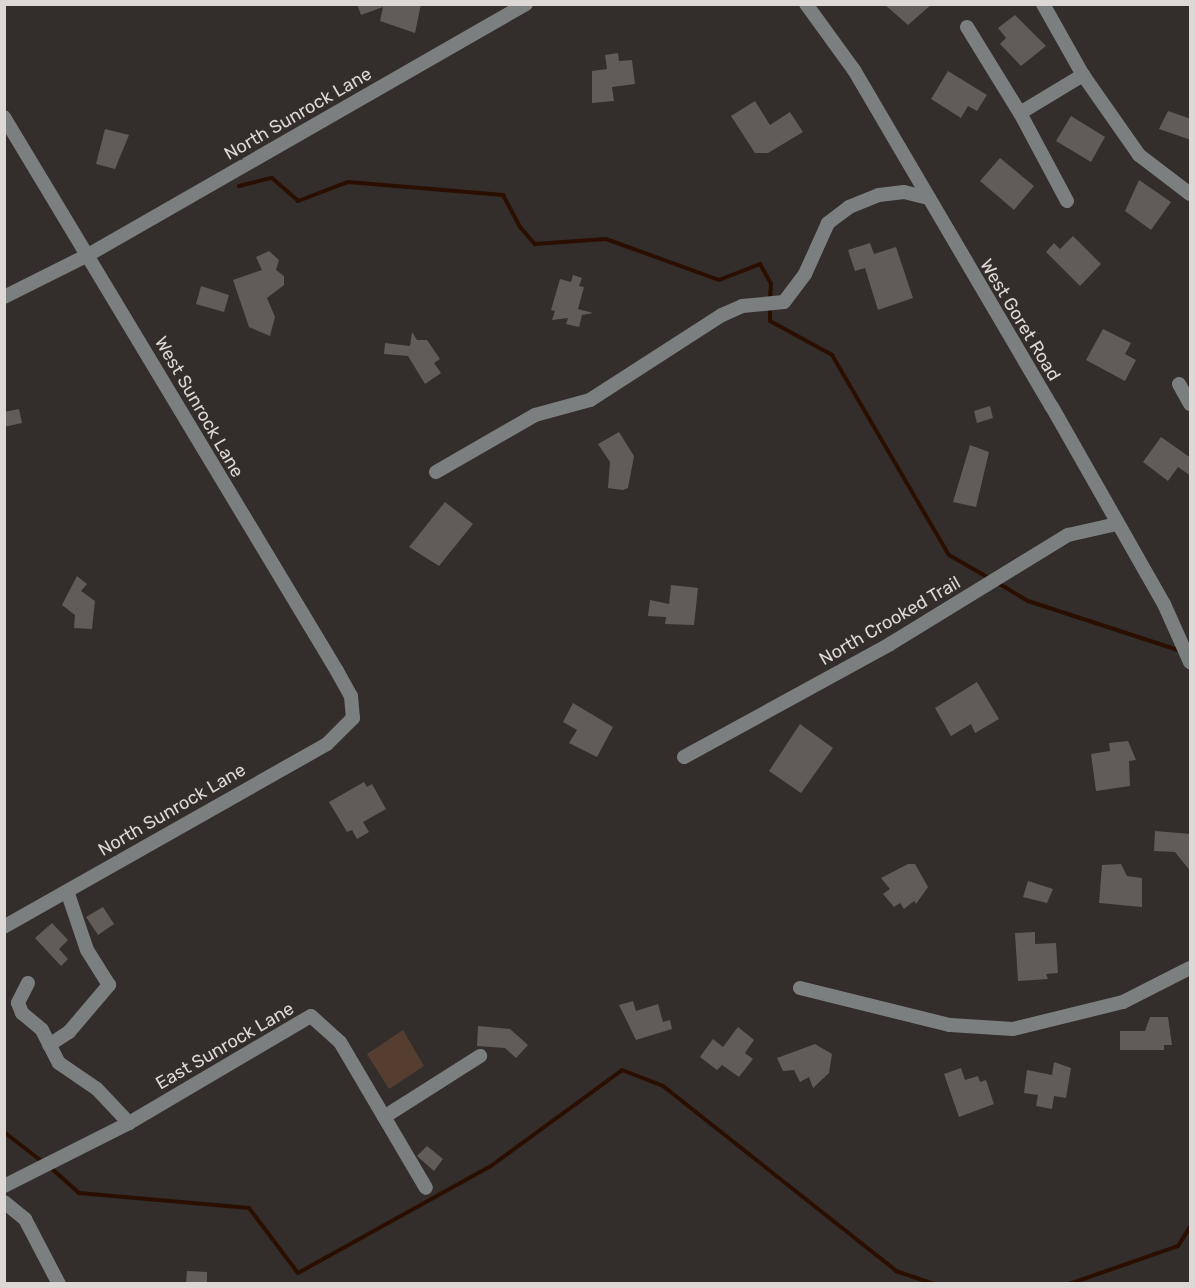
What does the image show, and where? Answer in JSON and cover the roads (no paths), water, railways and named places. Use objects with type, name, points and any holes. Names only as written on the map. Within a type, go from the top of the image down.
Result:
[{"type":"street","name":"North Sunrock Lane","points":[[4,297],[88,255],[526,4]]},
{"type":"street","name":"West Goret Road","points":[[806,4],[854,70],[924,197],[1164,604],[1191,662]]},
{"type":"street","points":[[1043,4],[1083,75],[1139,154],[1191,194]]},
{"type":"street","points":[[967,27],[1020,113],[1067,201]]},
{"type":"street","points":[[1020,113],[1083,75]]},
{"type":"street","name":"West Sunrock Lane","points":[[4,117],[337,671],[351,696],[353,718]]},
{"type":"street","points":[[4,141],[19,141]]},
{"type":"street","points":[[436,472],[535,415],[590,400],[722,315],[742,306],[784,302],[805,274],[828,223],[849,207],[879,195],[904,192],[924,197]]},
{"type":"street","points":[[1179,384],[1191,404]]},
{"type":"street","name":"North Crooked Trail","points":[[684,758],[890,644],[1068,534],[1117,524]]},
{"type":"street","name":"North Sunrock Lane","points":[[4,927],[327,744],[343,733],[353,718]]},
{"type":"street","points":[[49,1045],[69,1032],[109,985],[87,950],[67,891]]},
{"type":"street","points":[[800,988],[950,1025],[1013,1029],[1123,1002],[1191,968]]},
{"type":"street","points":[[28,983],[18,1003],[49,1045],[59,1063],[97,1089],[129,1123]]},
{"type":"street","name":"East Sunrock Lane","points":[[4,1186],[129,1123],[311,1016],[340,1042],[426,1188]]},
{"type":"street","points":[[384,1117],[480,1056]]},
{"type":"street","points":[[4,1202],[25,1220],[59,1284]]},
{"type":"waterway","points":[[239,186],[272,178],[298,201],[348,182],[503,195],[520,227],[535,244],[606,239],[719,280],[760,264],[771,284],[770,300]]},
{"type":"waterway","points":[[770,308],[770,321],[832,355],[949,555],[989,578]]},
{"type":"waterway","points":[[998,583],[1028,601],[1181,651]]},
{"type":"waterway","points":[[50,1167],[79,1193],[249,1208],[298,1273],[491,1166],[622,1070],[663,1086],[896,1271],[934,1284]]},
{"type":"waterway","points":[[4,1132],[44,1163]]},
{"type":"waterway","points":[[1069,1284],[1178,1246],[1190,1227]]}]
